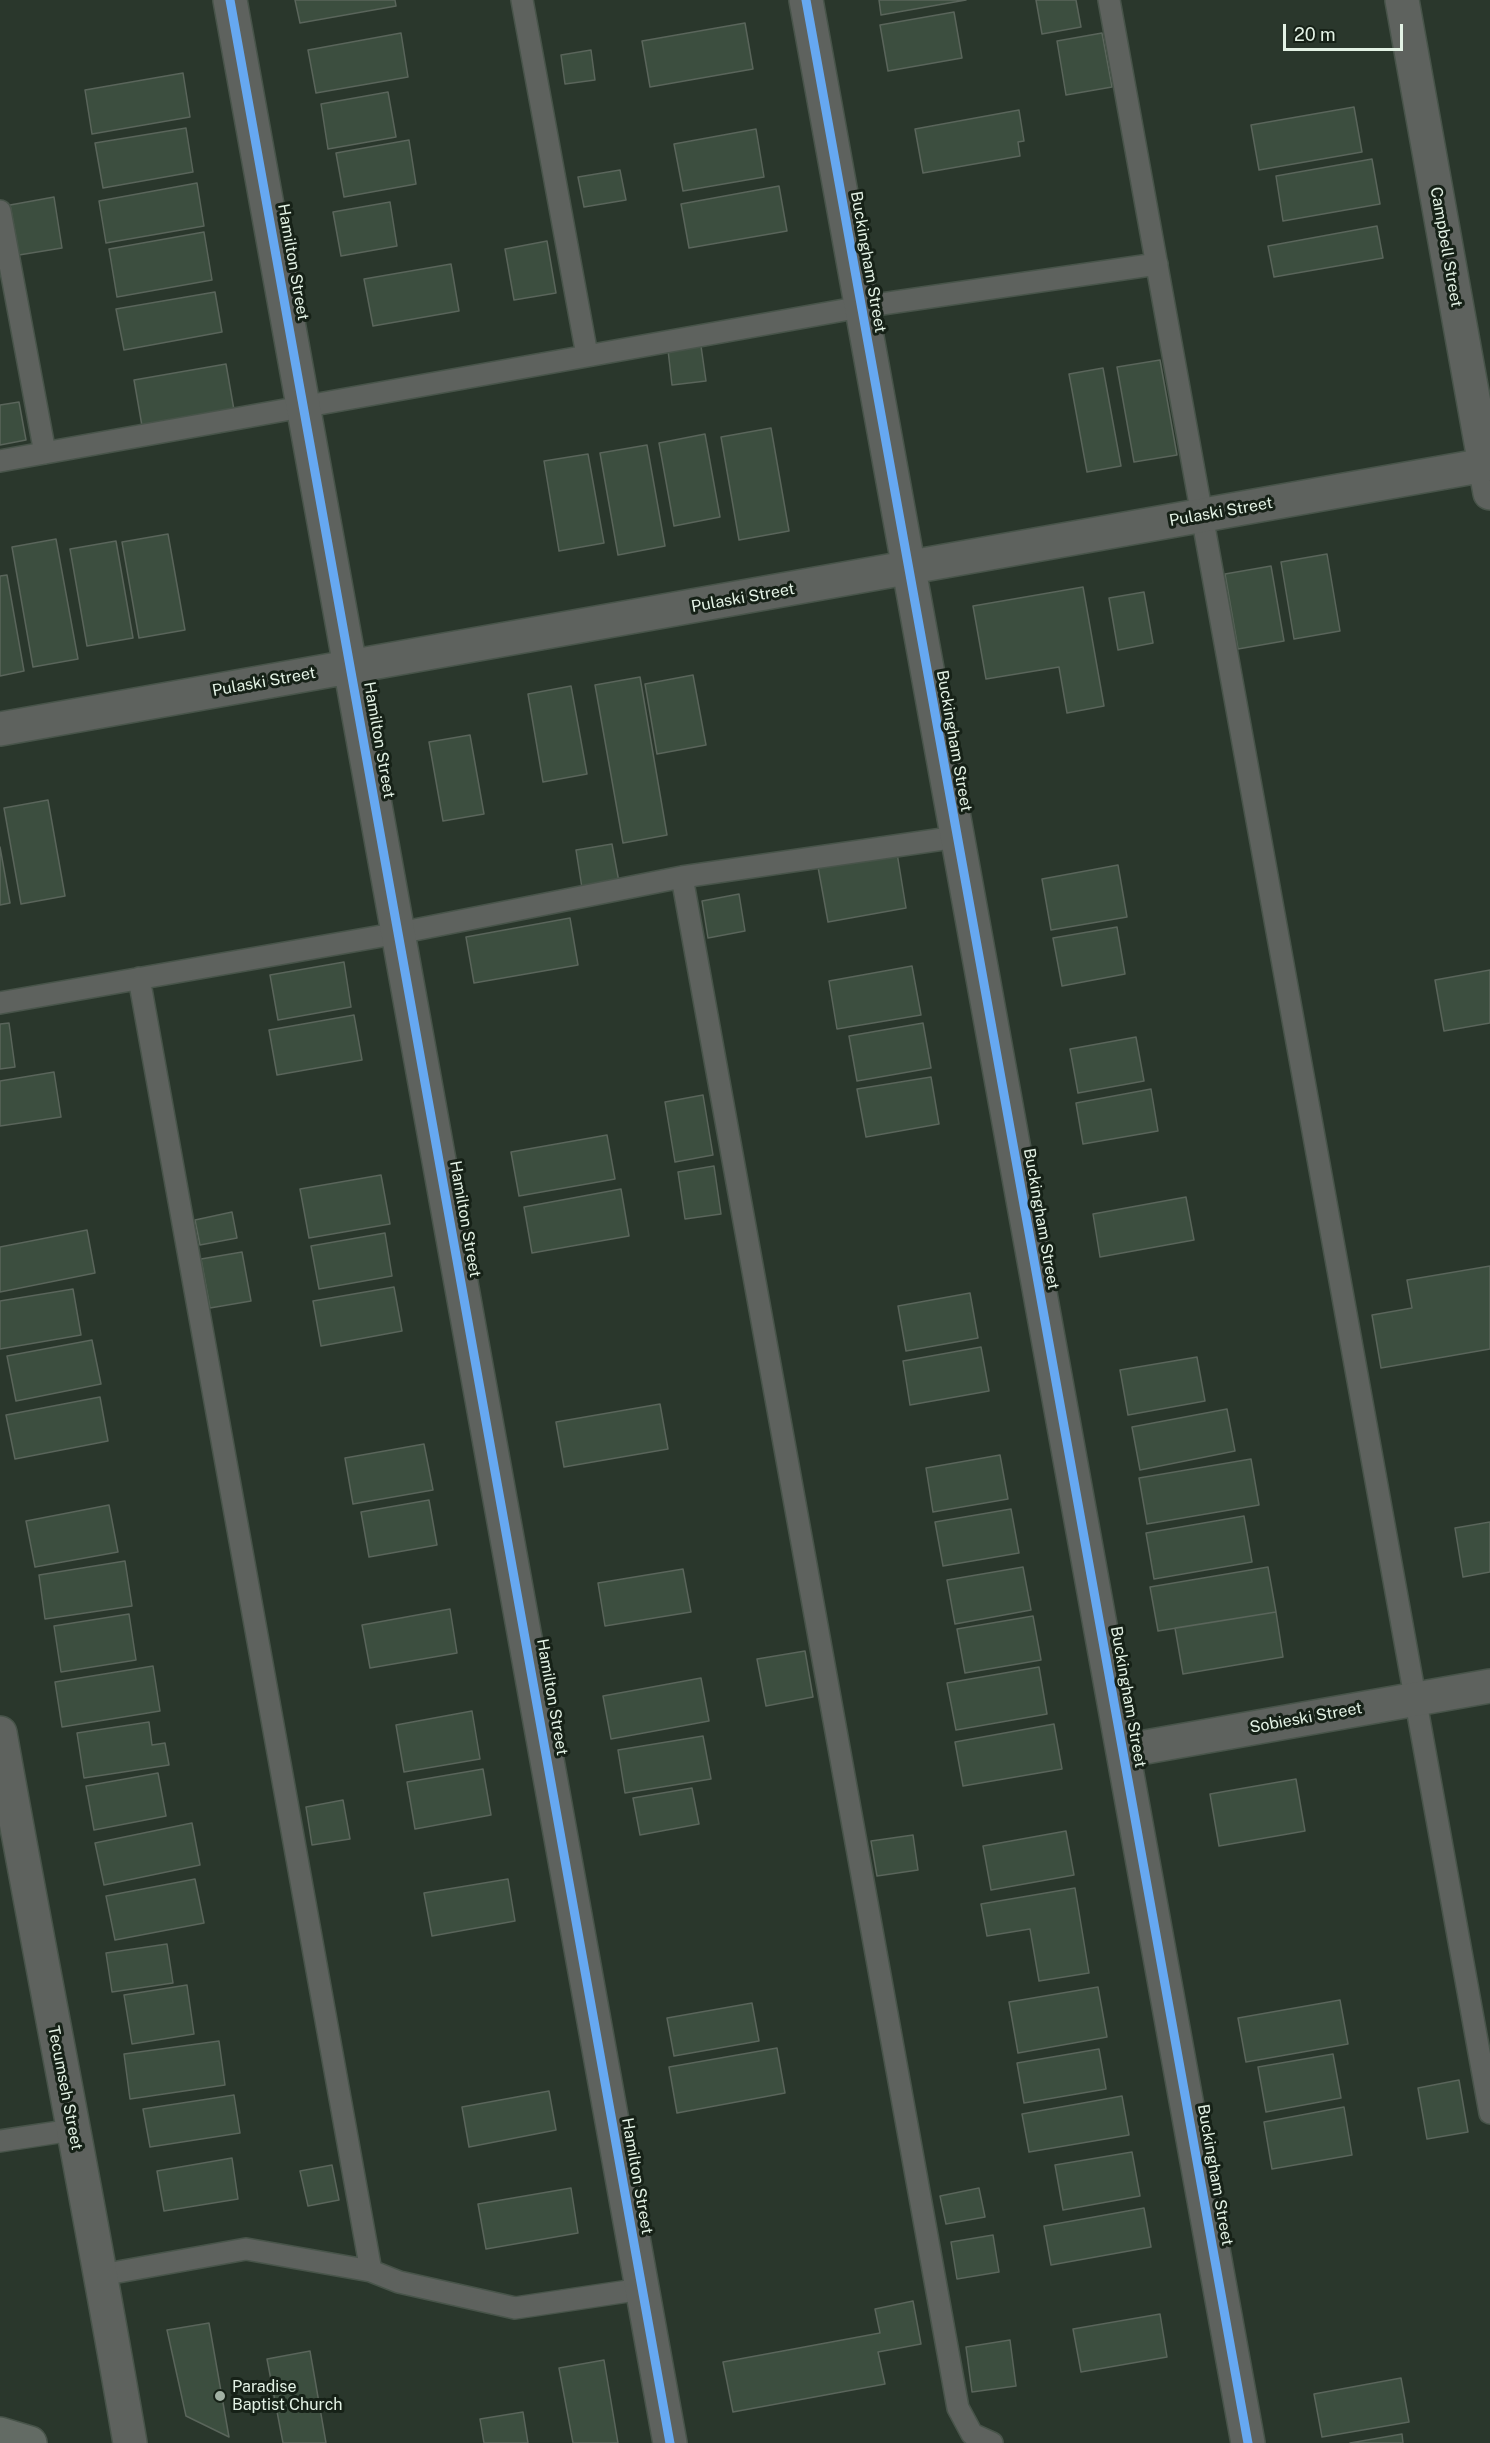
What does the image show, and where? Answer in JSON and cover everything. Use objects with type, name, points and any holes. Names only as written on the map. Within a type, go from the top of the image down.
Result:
[{"type":"main road","points":[[0,2434],[30,2443]]},
{"type":"street","name":"Hamilton Street","points":[[230,0],[670,2443]]},
{"type":"street","name":"Buckingham Street","points":[[806,0],[1248,2443]]},
{"type":"street","name":"Campbell Street","points":[[1402,0],[1488,474]]},
{"type":"street","name":"Pulaski Street","points":[[0,729],[1204,516],[1488,474]]},
{"type":"street","name":"Sobieski Street","points":[[1123,1751],[1490,1686]]},
{"type":"street","name":"Tecumseh Street","points":[[0,1733],[130,2443]]},
{"type":"lane","points":[[522,0],[587,355]]},
{"type":"lane","points":[[1109,0],[1204,516],[1490,2113]]},
{"type":"lane","points":[[0,211],[45,453]]},
{"type":"lane","points":[[0,461],[861,307],[1157,264]]},
{"type":"lane","points":[[0,1003],[399,933],[682,878],[957,837]]},
{"type":"lane","points":[[682,878],[958,2408],[972,2434],[993,2443]]},
{"type":"lane","points":[[139,978],[371,2271]]},
{"type":"lane","points":[[0,2141],[72,2130]]},
{"type":"lane","points":[[101,2275],[246,2249],[371,2271],[399,2282],[515,2308],[642,2289]]},
{"type":"building","points":[[295,0],[395,0],[396,6],[300,23]]},
{"type":"building","points":[[879,0],[966,0],[881,15]]},
{"type":"building","points":[[1036,0],[1076,0],[1081,27],[1042,34]]},
{"type":"building","points":[[954,12],[962,58],[888,71],[880,25]]},
{"type":"building","points":[[745,23],[753,69],[650,87],[642,41]]},
{"type":"building","points":[[401,33],[408,77],[316,93],[308,50]]},
{"type":"building","points":[[1102,33],[1112,87],[1066,95],[1057,41]]},
{"type":"building","points":[[591,50],[595,80],[565,84],[561,55]]},
{"type":"building","points":[[183,73],[190,117],[92,134],[85,90]]},
{"type":"building","points":[[388,92],[396,137],[328,149],[321,104]]},
{"type":"building","points":[[1354,107],[1362,152],[1259,170],[1251,125]]},
{"type":"building","points":[[1019,110],[1024,141],[1018,142],[1020,156],[923,173],[915,129]]},
{"type":"building","points":[[186,128],[193,172],[103,188],[95,143]]},
{"type":"building","points":[[756,129],[764,177],[683,191],[674,144]]},
{"type":"building","points":[[409,140],[416,184],[344,197],[336,153]]},
{"type":"building","points":[[1372,159],[1380,204],[1283,221],[1276,176]]},
{"type":"building","points":[[620,170],[626,200],[584,207],[578,177]]},
{"type":"building","points":[[197,183],[204,226],[106,243],[99,201]]},
{"type":"building","points":[[779,186],[787,231],[689,248],[681,204]]},
{"type":"building","points":[[54,197],[62,248],[19,255],[10,205]]},
{"type":"building","points":[[390,202],[397,246],[341,256],[333,212]]},
{"type":"building","points":[[1377,226],[1383,258],[1274,277],[1268,246]]},
{"type":"building","points":[[204,232],[212,280],[117,297],[109,249]]},
{"type":"building","points":[[547,241],[556,293],[514,300],[505,249]]},
{"type":"building","points":[[451,264],[459,311],[373,326],[364,279]]},
{"type":"building","points":[[215,292],[222,332],[124,350],[116,309]]},
{"type":"building","points":[[701,346],[706,381],[672,385],[668,350]]},
{"type":"building","points":[[1160,360],[1177,455],[1134,462],[1117,367]]},
{"type":"building","points":[[226,364],[234,410],[142,426],[134,380]]},
{"type":"building","points":[[1103,368],[1121,466],[1087,472],[1069,374]]},
{"type":"building","points":[[19,402],[26,440],[0,445],[0,405]]},
{"type":"building","points":[[771,428],[789,531],[739,540],[721,437]]},
{"type":"building","points":[[705,434],[720,517],[674,526],[659,443]]},
{"type":"building","points":[[647,445],[665,546],[618,555],[600,453]]},
{"type":"building","points":[[588,454],[604,543],[559,551],[544,461]]},
{"type":"building","points":[[168,534],[185,630],[139,638],[122,542]]},
{"type":"building","points":[[56,539],[78,659],[33,667],[12,547]]},
{"type":"building","points":[[116,541],[133,638],[87,646],[70,549]]},
{"type":"building","points":[[1327,554],[1340,631],[1294,639],[1281,562]]},
{"type":"building","points":[[1271,566],[1284,641],[1238,649],[1225,574]]},
{"type":"building","points":[[7,575],[24,671],[0,676],[0,576]]},
{"type":"building","points":[[1083,587],[1104,706],[1067,713],[1059,667],[986,679],[973,606]]},
{"type":"building","points":[[1144,592],[1153,643],[1118,650],[1109,598]]},
{"type":"building","points":[[693,675],[706,745],[657,754],[645,684]]},
{"type":"building","points":[[640,677],[667,835],[623,843],[595,685]]},
{"type":"building","points":[[571,686],[587,774],[543,782],[528,694]]},
{"type":"building","points":[[470,735],[484,814],[443,821],[429,742]]},
{"type":"building","points":[[48,800],[65,896],[21,904],[4,808]]},
{"type":"building","points":[[612,844],[619,882],[582,888],[576,850]]},
{"type":"building","points":[[0,847],[10,903],[0,905]]},
{"type":"building","points":[[897,853],[906,908],[828,922],[818,867]]},
{"type":"building","points":[[1118,865],[1127,917],[1051,930],[1042,879]]},
{"type":"building","points":[[739,894],[745,931],[708,938],[702,901]]},
{"type":"building","points":[[570,918],[578,965],[474,983],[466,937]]},
{"type":"building","points":[[1117,927],[1125,974],[1062,986],[1053,938]]},
{"type":"building","points":[[344,962],[351,1007],[278,1020],[270,975]]},
{"type":"building","points":[[912,966],[921,1015],[837,1029],[829,981]]},
{"type":"building","points":[[1490,970],[1490,1023],[1444,1031],[1435,980]]},
{"type":"building","points":[[354,1015],[362,1060],[277,1075],[269,1030]]},
{"type":"building","points":[[9,1023],[15,1067],[0,1069],[0,1024]]},
{"type":"building","points":[[923,1023],[931,1068],[857,1081],[849,1036]]},
{"type":"building","points":[[1136,1037],[1144,1081],[1078,1093],[1070,1049]]},
{"type":"building","points":[[54,1072],[61,1117],[0,1126],[0,1081]]},
{"type":"building","points":[[931,1077],[939,1124],[866,1137],[857,1089]]},
{"type":"building","points":[[1151,1089],[1158,1131],[1083,1144],[1076,1103]]},
{"type":"building","points":[[703,1095],[713,1155],[675,1162],[665,1102]]},
{"type":"building","points":[[607,1135],[615,1179],[519,1196],[511,1152]]},
{"type":"building","points":[[714,1166],[721,1214],[685,1219],[678,1172]]},
{"type":"building","points":[[381,1175],[390,1224],[309,1238],[300,1189]]},
{"type":"building","points":[[621,1189],[629,1236],[532,1253],[524,1207]]},
{"type":"building","points":[[1186,1197],[1194,1240],[1100,1257],[1093,1214]]},
{"type":"building","points":[[232,1212],[237,1238],[200,1245],[195,1220]]},
{"type":"building","points":[[87,1230],[95,1273],[0,1292],[0,1247]]},
{"type":"building","points":[[385,1233],[392,1276],[319,1289],[311,1246]]},
{"type":"building","points":[[242,1252],[251,1301],[210,1308],[201,1259]]},
{"type":"building","points":[[1490,1266],[1490,1349],[1381,1368],[1372,1315],[1412,1308],[1407,1280]]},
{"type":"building","points":[[394,1287],[402,1331],[321,1346],[313,1301]]},
{"type":"building","points":[[73,1289],[81,1335],[0,1349],[0,1301]]},
{"type":"building","points":[[970,1293],[978,1338],[906,1351],[898,1306]]},
{"type":"building","points":[[92,1340],[101,1384],[16,1401],[7,1356]]},
{"type":"building","points":[[981,1347],[989,1391],[910,1405],[903,1361]]},
{"type":"building","points":[[1197,1357],[1205,1401],[1128,1415],[1120,1370]]},
{"type":"building","points":[[100,1397],[108,1441],[15,1459],[6,1415]]},
{"type":"building","points":[[660,1404],[668,1449],[564,1467],[556,1422]]},
{"type":"building","points":[[1227,1409],[1235,1451],[1140,1470],[1132,1427]]},
{"type":"building","points":[[424,1444],[433,1490],[353,1504],[345,1458]]},
{"type":"building","points":[[1000,1455],[1008,1499],[933,1512],[926,1468]]},
{"type":"building","points":[[1251,1459],[1259,1505],[1147,1524],[1139,1478]]},
{"type":"building","points":[[429,1500],[437,1545],[369,1557],[361,1512]]},
{"type":"building","points":[[109,1505],[118,1552],[35,1567],[26,1521]]},
{"type":"building","points":[[1011,1509],[1019,1553],[943,1566],[935,1522]]},
{"type":"building","points":[[1244,1516],[1252,1562],[1154,1579],[1146,1533]]},
{"type":"building","points":[[1490,1522],[1490,1572],[1463,1577],[1455,1528]]},
{"type":"building","points":[[125,1561],[132,1606],[45,1619],[39,1575]]},
{"type":"building","points":[[1023,1567],[1031,1610],[955,1624],[947,1580]]},
{"type":"building","points":[[1268,1567],[1276,1612],[1158,1631],[1150,1587]]},
{"type":"building","points":[[683,1569],[691,1612],[605,1626],[598,1583]]},
{"type":"building","points":[[450,1609],[457,1653],[370,1668],[362,1625]]},
{"type":"building","points":[[1276,1612],[1283,1657],[1183,1674],[1175,1628]]},
{"type":"building","points":[[129,1614],[136,1660],[61,1672],[54,1626]]},
{"type":"building","points":[[1033,1616],[1041,1660],[965,1673],[957,1629]]},
{"type":"building","points":[[805,1651],[813,1697],[766,1706],[757,1659]]},
{"type":"building","points":[[153,1666],[160,1711],[62,1727],[55,1682]]},
{"type":"building","points":[[1039,1667],[1047,1714],[956,1730],[947,1683]]},
{"type":"building","points":[[701,1678],[709,1721],[611,1739],[603,1696]]},
{"type":"building","points":[[472,1711],[480,1759],[404,1772],[396,1725]]},
{"type":"building","points":[[149,1722],[152,1745],[165,1743],[169,1765],[84,1778],[77,1733]]},
{"type":"building","points":[[1054,1724],[1062,1769],[963,1786],[955,1742]]},
{"type":"building","points":[[703,1736],[711,1779],[625,1793],[618,1750]]},
{"type":"building","points":[[483,1769],[491,1815],[415,1829],[407,1782]]},
{"type":"building","points":[[158,1773],[166,1816],[94,1830],[86,1786]]},
{"type":"building","points":[[1296,1779],[1305,1831],[1219,1846],[1210,1794]]},
{"type":"building","points":[[692,1788],[699,1824],[640,1835],[633,1798]]},
{"type":"building","points":[[343,1800],[350,1839],[312,1845],[306,1807]]},
{"type":"building","points":[[192,1823],[200,1865],[104,1885],[95,1843]]},
{"type":"building","points":[[1066,1831],[1074,1875],[991,1890],[983,1846]]},
{"type":"building","points":[[913,1835],[918,1870],[877,1876],[871,1841]]},
{"type":"building","points":[[195,1879],[204,1923],[115,1940],[106,1896]]},
{"type":"building","points":[[508,1879],[515,1921],[432,1936],[424,1893]]},
{"type":"building","points":[[1075,1888],[1089,1973],[1039,1981],[1030,1929],[987,1936],[981,1904]]},
{"type":"building","points":[[167,1944],[173,1983],[112,1992],[106,1953]]},
{"type":"building","points":[[187,1985],[194,2034],[132,2044],[124,1995]]},
{"type":"building","points":[[1098,1987],[1107,2037],[1018,2053],[1009,2002]]},
{"type":"building","points":[[1340,2000],[1348,2044],[1246,2062],[1238,2018]]},
{"type":"building","points":[[752,2003],[759,2041],[674,2056],[667,2018]]},
{"type":"building","points":[[219,2041],[225,2085],[130,2099],[124,2054]]},
{"type":"building","points":[[777,2048],[785,2093],[677,2113],[669,2067]]},
{"type":"building","points":[[1099,2049],[1106,2089],[1024,2103],[1017,2063]]},
{"type":"building","points":[[1333,2054],[1341,2098],[1266,2112],[1258,2067]]},
{"type":"building","points":[[1459,2080],[1468,2132],[1427,2139],[1418,2088]]},
{"type":"building","points":[[549,2091],[556,2130],[469,2147],[462,2107]]},
{"type":"building","points":[[234,2095],[240,2133],[150,2147],[143,2109]]},
{"type":"building","points":[[1122,2096],[1129,2135],[1029,2152],[1022,2114]]},
{"type":"building","points":[[1344,2107],[1352,2155],[1272,2169],[1264,2122]]},
{"type":"building","points":[[1132,2152],[1140,2196],[1063,2210],[1055,2165]]},
{"type":"building","points":[[232,2158],[238,2199],[164,2211],[157,2171]]},
{"type":"building","points":[[332,2165],[339,2200],[308,2206],[300,2171]]},
{"type":"building","points":[[571,2188],[578,2233],[486,2249],[478,2204]]},
{"type":"building","points":[[979,2188],[985,2217],[946,2224],[940,2196]]},
{"type":"building","points":[[1144,2208],[1151,2247],[1051,2265],[1044,2226]]},
{"type":"building","points":[[993,2235],[999,2272],[957,2279],[951,2242]]},
{"type":"building","points":[[913,2301],[921,2344],[878,2352],[885,2384],[733,2412],[723,2362],[880,2333],[875,2309]]},
{"type":"building","points":[[1160,2314],[1167,2357],[1081,2372],[1073,2329]]},
{"type":"building","points":[[209,2323],[229,2437],[186,2416],[167,2330]]},
{"type":"building","points":[[1010,2340],[1016,2386],[972,2392],[966,2347]]},
{"type":"building","points":[[310,2351],[326,2443],[283,2443],[267,2359]]},
{"type":"building","points":[[604,2360],[618,2443],[573,2443],[559,2368]]},
{"type":"building","points":[[1401,2378],[1409,2422],[1322,2437],[1314,2394]]},
{"type":"building","points":[[523,2412],[528,2443],[484,2443],[480,2419]]},
{"type":"building","points":[[1402,2434],[1403,2443],[1350,2443]]},
{"type":"cycle path","points":[[230,0],[670,2443]]},
{"type":"cycle path","points":[[806,0],[1248,2443]]},
{"type":"place","name":"Paradise Baptist Church","points":[[220,2396]]}]
